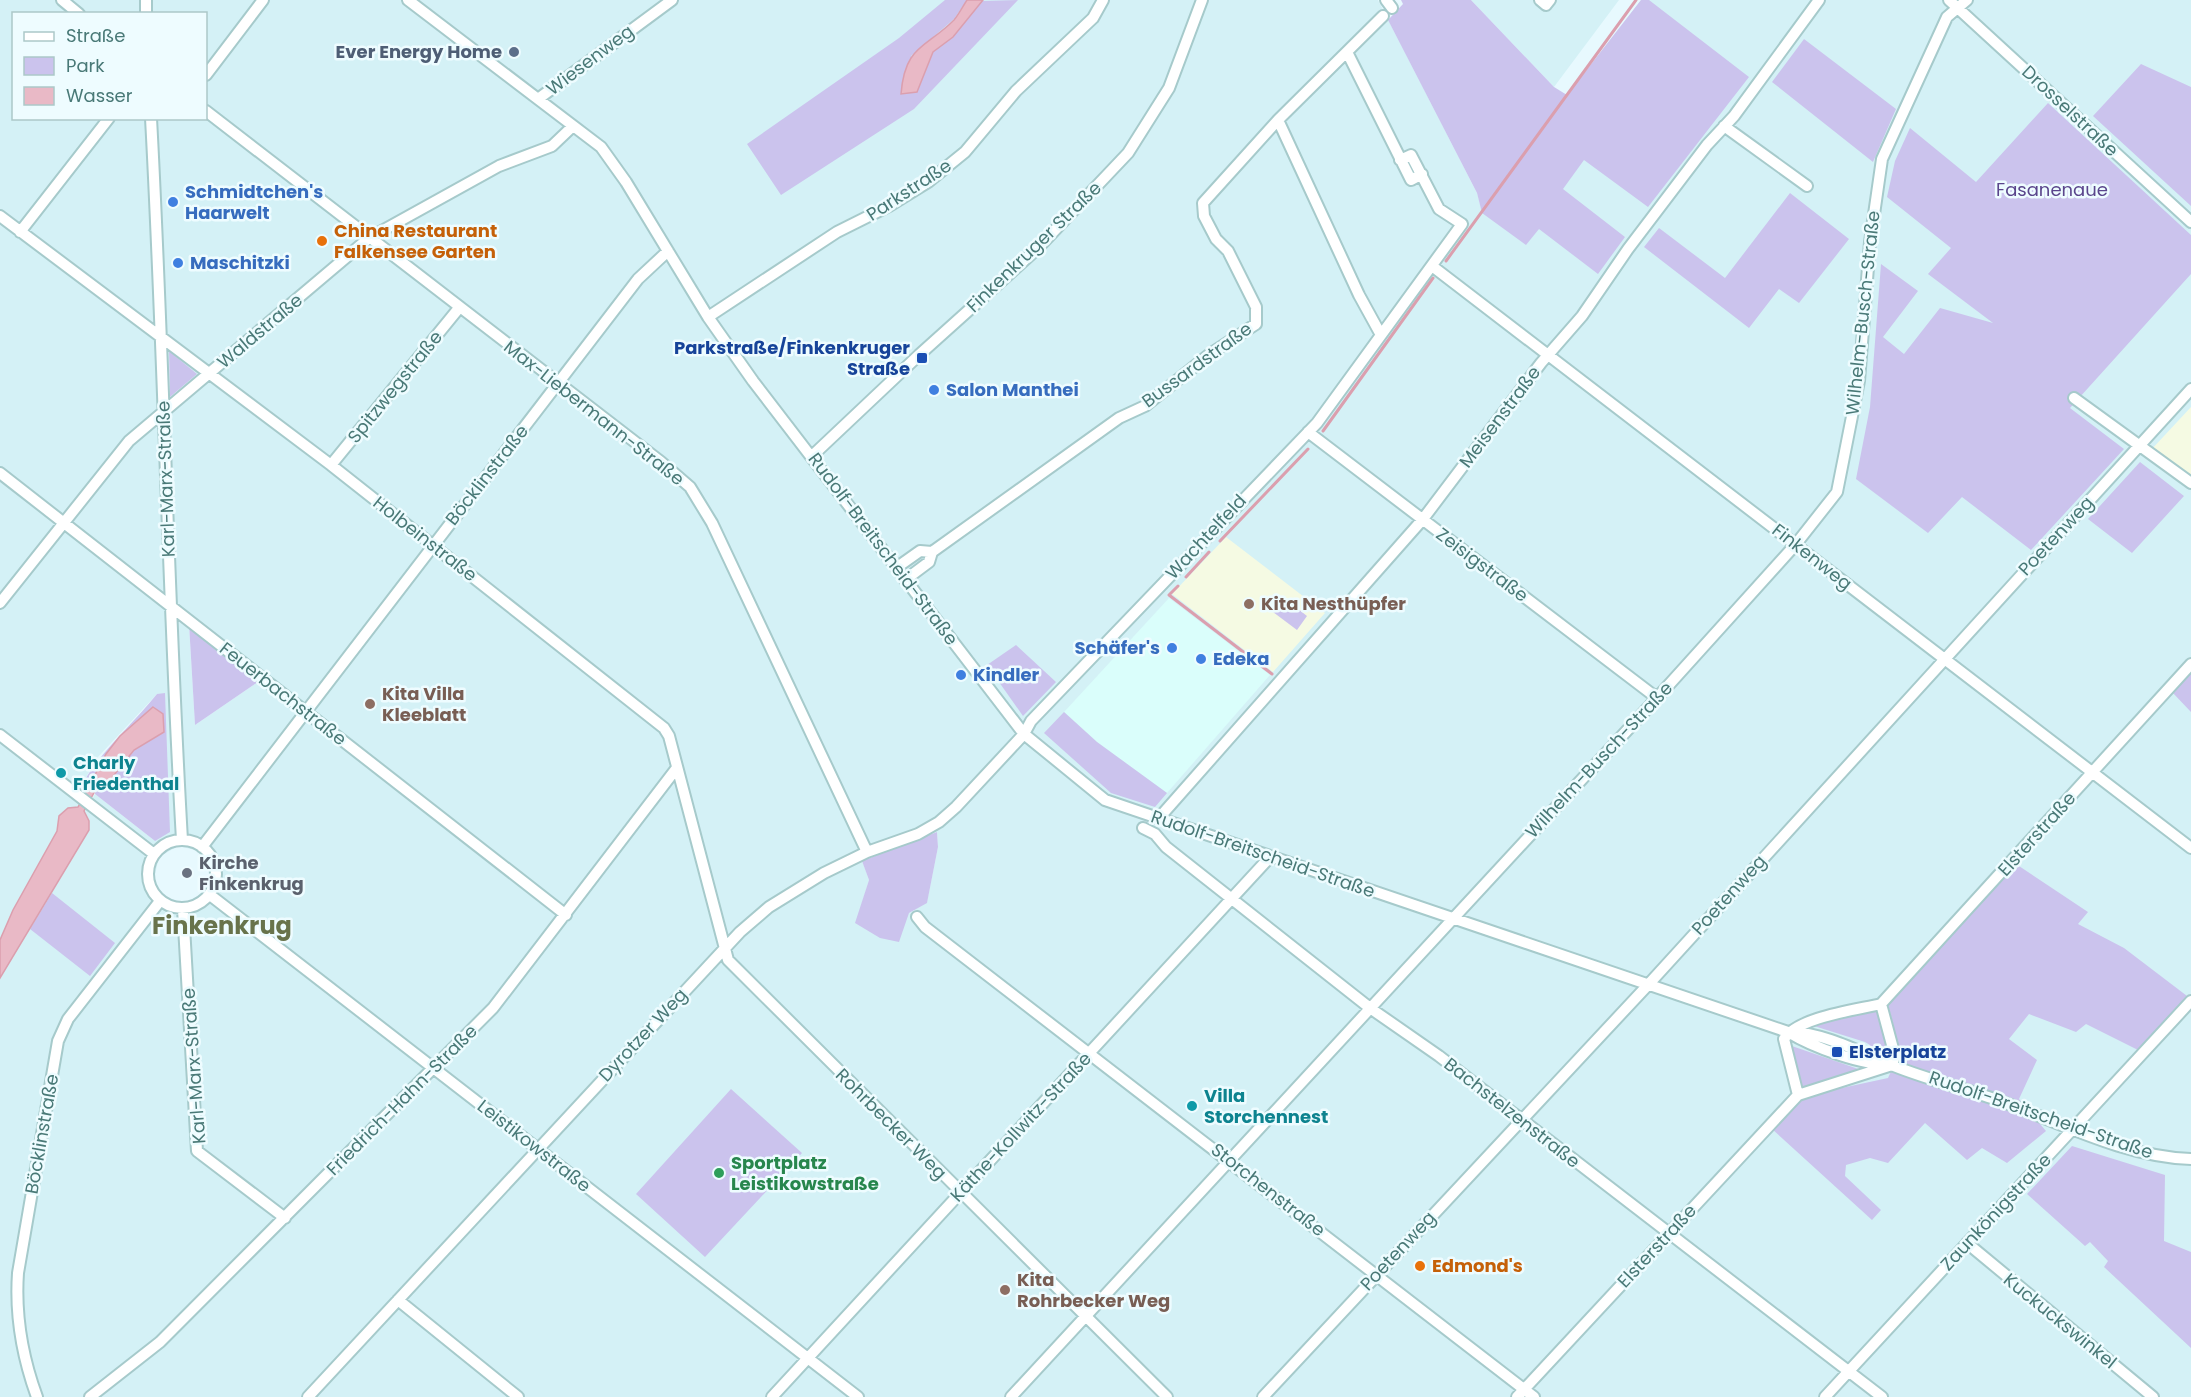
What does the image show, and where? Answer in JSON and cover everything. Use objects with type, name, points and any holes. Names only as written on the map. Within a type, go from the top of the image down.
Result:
[{"type":"street","points":[[62,0],[77,12]]},
{"type":"street","points":[[207,74],[263,0]]},
{"type":"street","name":"Rudolf-Breitscheid-Straße","points":[[408,0],[591,138],[608,156],[708,317],[905,580],[1024,734],[1105,800],[1454,917],[1647,986],[1788,1032],[1804,1033],[1880,1058],[1892,1065],[1984,1095],[2073,1129],[2148,1153],[2191,1159]]},
{"type":"street","name":"Wiesenweg","points":[[538,99],[672,0]]},
{"type":"street","name":"Parkstraße","points":[[708,317],[837,232],[889,206],[928,182],[965,152],[1016,91],[1093,18],[1103,0]]},
{"type":"street","name":"Finkenkruger Straße","points":[[812,456],[919,355],[1038,248],[1128,153],[1169,88],[1202,0]]},
{"type":"street","name":"Meisenstraße","points":[[1159,818],[1423,519],[1582,316],[1628,249],[1734,116],[1820,0]]},
{"type":"street","points":[[1953,3],[1967,0]]},
{"type":"street","name":"Drosselstraße","points":[[1953,3],[2191,222]]},
{"type":"street","name":"Wilhelm-Busch-Straße","points":[[1011,1397],[1657,698],[1796,544],[1837,492],[1859,381],[1870,242],[1882,159],[1953,3]]},
{"type":"street","name":"Bussardstraße","points":[[905,580],[928,562],[932,552],[1119,418],[1145,406],[1210,354],[1256,324],[1256,307],[1228,251],[1216,239],[1204,216],[1203,203],[1278,120],[1347,52],[1387,8]]},
{"type":"street","name":"Wachtelfeld","points":[[1024,734],[1031,721],[1317,423],[1462,224],[1439,209],[1411,154],[1400,160],[1347,52]]},
{"type":"street","name":"Max-Liebermann-Straße","points":[[207,112],[661,462],[690,487],[702,504],[867,852]]},
{"type":"street","points":[[20,232],[107,120]]},
{"type":"street","name":"Karl-Marx-Straße","points":[[151,120],[163,340],[170,606],[182,840]]},
{"type":"street","points":[[1278,120],[1359,296],[1381,335]]},
{"type":"street","name":"Waldstraße","points":[[0,603],[129,441],[369,238],[499,166],[552,146],[573,126]]},
{"type":"street","points":[[1724,126],[1807,186]]},
{"type":"street","name":"Holbeinstraße","points":[[0,216],[331,465],[664,728],[669,736],[723,949]]},
{"type":"street","name":"Böcklinstraße","points":[[202,847],[638,279],[668,251]]},
{"type":"street","name":"Finkenweg","points":[[1432,266],[1796,544],[1829,573],[1944,658],[2191,848]]},
{"type":"street","name":"Spitzwegstraße","points":[[331,465],[459,308]]},
{"type":"street","name":"Poetenweg","points":[[1263,1397],[1647,986],[2191,389]]},
{"type":"street","points":[[2074,398],[2191,483]]},
{"type":"street","name":"Zeisigstraße","points":[[1308,432],[1657,698]]},
{"type":"street","name":"Feuerbachstraße","points":[[0,473],[566,915]]},
{"type":"street","name":"Bussardstraße","points":[[896,568],[920,551],[932,552]]},
{"type":"street","name":"Elsterstraße","points":[[1881,1004],[2191,664]]},
{"type":"street","name":"Dyrotzer Weg","points":[[308,1397],[723,949],[769,907],[796,889],[867,852],[918,834],[939,822],[1024,734]]},
{"type":"street","points":[[0,735],[154,854]]},
{"type":"street","name":"Friedrich-Hahn-Straße","points":[[90,1397],[160,1342],[493,1008],[676,769]]},
{"type":"street","name":"Bachstelzenstraße","points":[[1143,828],[1155,834],[1166,847],[1371,1008],[1438,1056],[1882,1397]]},
{"type":"street","points":[[182,840],[202,847],[211,856],[216,869],[215,882],[210,895],[198,905],[183,909],[171,907],[160,901],[152,891],[148,879],[148,866],[154,854],[162,847],[182,840]]},
{"type":"street","name":"Käthe-Kollwitz-Straße","points":[[772,1397],[1270,857]]},
{"type":"street","name":"Leistikowstraße","points":[[210,895],[858,1397]]},
{"type":"street","name":"Böcklinstraße","points":[[37,1397],[27,1369],[16,1299],[18,1273],[58,1041],[68,1019],[160,901]]},
{"type":"street","name":"Karl-Marx-Straße","points":[[183,909],[197,1150],[285,1218]]},
{"type":"street","name":"Storchenstraße","points":[[917,917],[925,927],[1377,1274],[1521,1393],[1534,1397]]},
{"type":"street","name":"Rohrbecker Weg","points":[[723,949],[728,960],[1084,1317],[1167,1397]]},
{"type":"street","name":"Zaunkönigstraße","points":[[1825,1397],[2191,1001]]},
{"type":"street","points":[[1881,1004],[1895,1056],[1892,1065],[1798,1095],[1784,1039],[1788,1032],[1800,1024],[1881,1004]]},
{"type":"street","name":"Elsterstraße","points":[[1521,1393],[1798,1095]]},
{"type":"street","name":"Kuckuckswinkel","points":[[1967,1244],[2153,1397]]},
{"type":"street","points":[[398,1300],[518,1397]]},
{"type":"shaded area","points":[[0,0],[1378,0],[1477,193],[1482,212],[1641,0],[2191,0],[2191,1397],[0,1397],[0,978],[89,830],[89,821],[84,812],[95,794],[155,841],[157,694],[98,757],[82,784],[88,789],[78,807],[68,808],[58,823],[57,831],[13,910],[0,940]],"holes":[[[169,351],[196,374],[171,397],[170,397]],[[189,625],[258,682],[195,725]],[[937,832],[938,847],[927,902],[909,913],[856,923],[869,880],[862,860]],[[178,846],[199,851],[210,870],[205,891],[187,903],[165,898],[154,879],[159,857]]]},
{"type":"shaded area","points":[[1471,0],[1619,0],[1554,87]]},
{"type":"shaded area","points":[[2191,407],[2191,476],[2151,450]]},
{"type":"shaded area","name":"Kita Nesthüpfer","points":[[1226,537],[1325,613],[1273,672],[1172,594]]},
{"type":"shaded area","points":[[1169,598],[1270,675],[1167,793],[1097,742],[1064,712]]},
{"type":"green space","points":[[945,0],[967,0],[954,19],[911,56],[917,92],[933,52],[953,37],[982,1],[1018,0],[914,109],[781,195],[747,144],[899,38]]},
{"type":"green space","points":[[1401,0],[1471,0],[1554,87],[1567,95],[1641,0],[1649,0],[1749,77],[1648,207],[1584,160],[1563,189],[1625,237],[1598,274],[1539,229],[1526,245],[1482,213],[1477,193],[1388,20],[1403,4]]},
{"type":"green space","points":[[1804,39],[1896,109],[1873,162],[1772,82]]},
{"type":"green space","points":[[2141,64],[2191,87],[2191,206],[2093,116]]},
{"type":"green space","name":"Fasanenaue","points":[[2048,103],[2191,235],[2191,274],[2070,408],[2124,449],[2031,550],[1962,497],[1928,533],[1856,479],[1870,407],[1881,264],[1918,291],[1883,337],[1904,354],[1940,308],[1993,323],[1928,274],[1951,248],[1887,197],[1895,161],[1910,128],[1976,182]]},
{"type":"green space","points":[[1790,193],[1849,239],[1799,303],[1779,289],[1749,328],[1644,247],[1659,228],[1725,278]]},
{"type":"green space","points":[[169,351],[197,374],[170,397]]},
{"type":"green space","points":[[2140,462],[2184,496],[2132,553],[2088,519]]},
{"type":"green space","points":[[1284,598],[1307,616],[1297,630],[1273,612]]},
{"type":"green space","points":[[189,624],[258,682],[195,725]]},
{"type":"green space","points":[[1016,645],[1056,682],[1023,716],[987,665]]},
{"type":"green space","points":[[2191,671],[2191,712],[2172,692]]},
{"type":"green space","points":[[165,693],[170,832],[155,841],[95,794],[95,791],[107,784],[134,750],[163,732],[154,707],[120,736],[88,789],[82,784],[109,748],[157,694]]},
{"type":"green space","points":[[1064,712],[1097,742],[1167,793],[1155,807],[1111,793],[1044,733]]},
{"type":"green space","points":[[937,832],[938,847],[927,903],[909,913],[899,942],[880,938],[855,923],[869,880],[862,861]]},
{"type":"green space","points":[[2013,862],[2088,912],[2078,924],[2124,948],[2191,999],[2142,1052],[2086,1024],[2076,1032],[2029,1014],[2009,1039],[2037,1060],[2019,1099],[2046,1131],[2007,1163],[1982,1148],[1967,1160],[1925,1123],[1888,1163],[1870,1158],[1846,1165],[1845,1176],[1881,1210],[1872,1220],[1771,1128],[1800,1097],[1888,1078],[1900,1052],[1888,1004]]},
{"type":"green space","points":[[52,893],[115,943],[90,976],[30,929]]},
{"type":"green space","points":[[1879,1008],[1890,1058],[1869,1051],[1870,1045],[1865,1042],[1814,1026]]},
{"type":"green space","points":[[1789,1045],[1867,1072],[1800,1092]]},
{"type":"green space","name":"Sportplatz Leistikowstraße","points":[[731,1089],[802,1153],[705,1257],[636,1194]]},
{"type":"green space","points":[[2072,1146],[2165,1175],[2164,1241],[2191,1252],[2191,1348],[2104,1267],[2108,1261],[2090,1242],[2085,1246],[2027,1194]]},
{"type":"water","points":[[967,0],[983,0],[953,37],[933,52],[917,92],[901,94],[903,78],[912,57],[954,20]]},
{"type":"water","points":[[153,707],[163,714],[164,732],[134,750],[107,784],[95,791],[84,811],[89,821],[89,830],[0,978],[0,940],[13,910],[57,831],[59,816],[68,808],[78,807],[106,754],[120,736]]},
{"type":"waterway","points":[[1446,261],[1636,0]]},
{"type":"waterway","points":[[1323,431],[1433,278]]},
{"type":"waterway","points":[[1220,541],[1308,449]]},
{"type":"waterway","points":[[1186,577],[1209,552]]},
{"type":"waterway","points":[[1178,586],[1169,595],[1272,674]]},
{"type":"place","name":"Ever Energy Home","points":[[514,52]]},
{"type":"place","name":"Schmidtchen's Haarwelt","points":[[173,202]]},
{"type":"place","name":"China Restaurant Falkensee Garten","points":[[322,241]]},
{"type":"place","name":"Maschitzki","points":[[178,263]]},
{"type":"place","name":"Parkstraße/Finkenkruger Straße","points":[[922,358]]},
{"type":"place","name":"Salon Manthei","points":[[934,390]]},
{"type":"place","name":"Kita Nesthüpfer","points":[[1249,604]]},
{"type":"place","name":"Schäfer's","points":[[1172,648]]},
{"type":"place","name":"Edeka","points":[[1201,659]]},
{"type":"place","name":"Kindler","points":[[961,675]]},
{"type":"place","name":"Kita Villa Kleeblatt","points":[[370,704]]},
{"type":"place","name":"Charly Friedenthal","points":[[61,773]]},
{"type":"place","name":"Kirche Finkenkrug","points":[[187,873]]},
{"type":"place","name":"Elsterplatz","points":[[1837,1052]]},
{"type":"place","name":"Villa Storchennest","points":[[1192,1106]]},
{"type":"place","name":"Sportplatz Leistikowstraße","points":[[719,1173]]},
{"type":"place","name":"Edmond's","points":[[1420,1266]]},
{"type":"place","name":"Kita Rohrbecker Weg","points":[[1005,1290]]},
{"type":"district","name":"Finkenkrug","points":[[222,926]]}]
